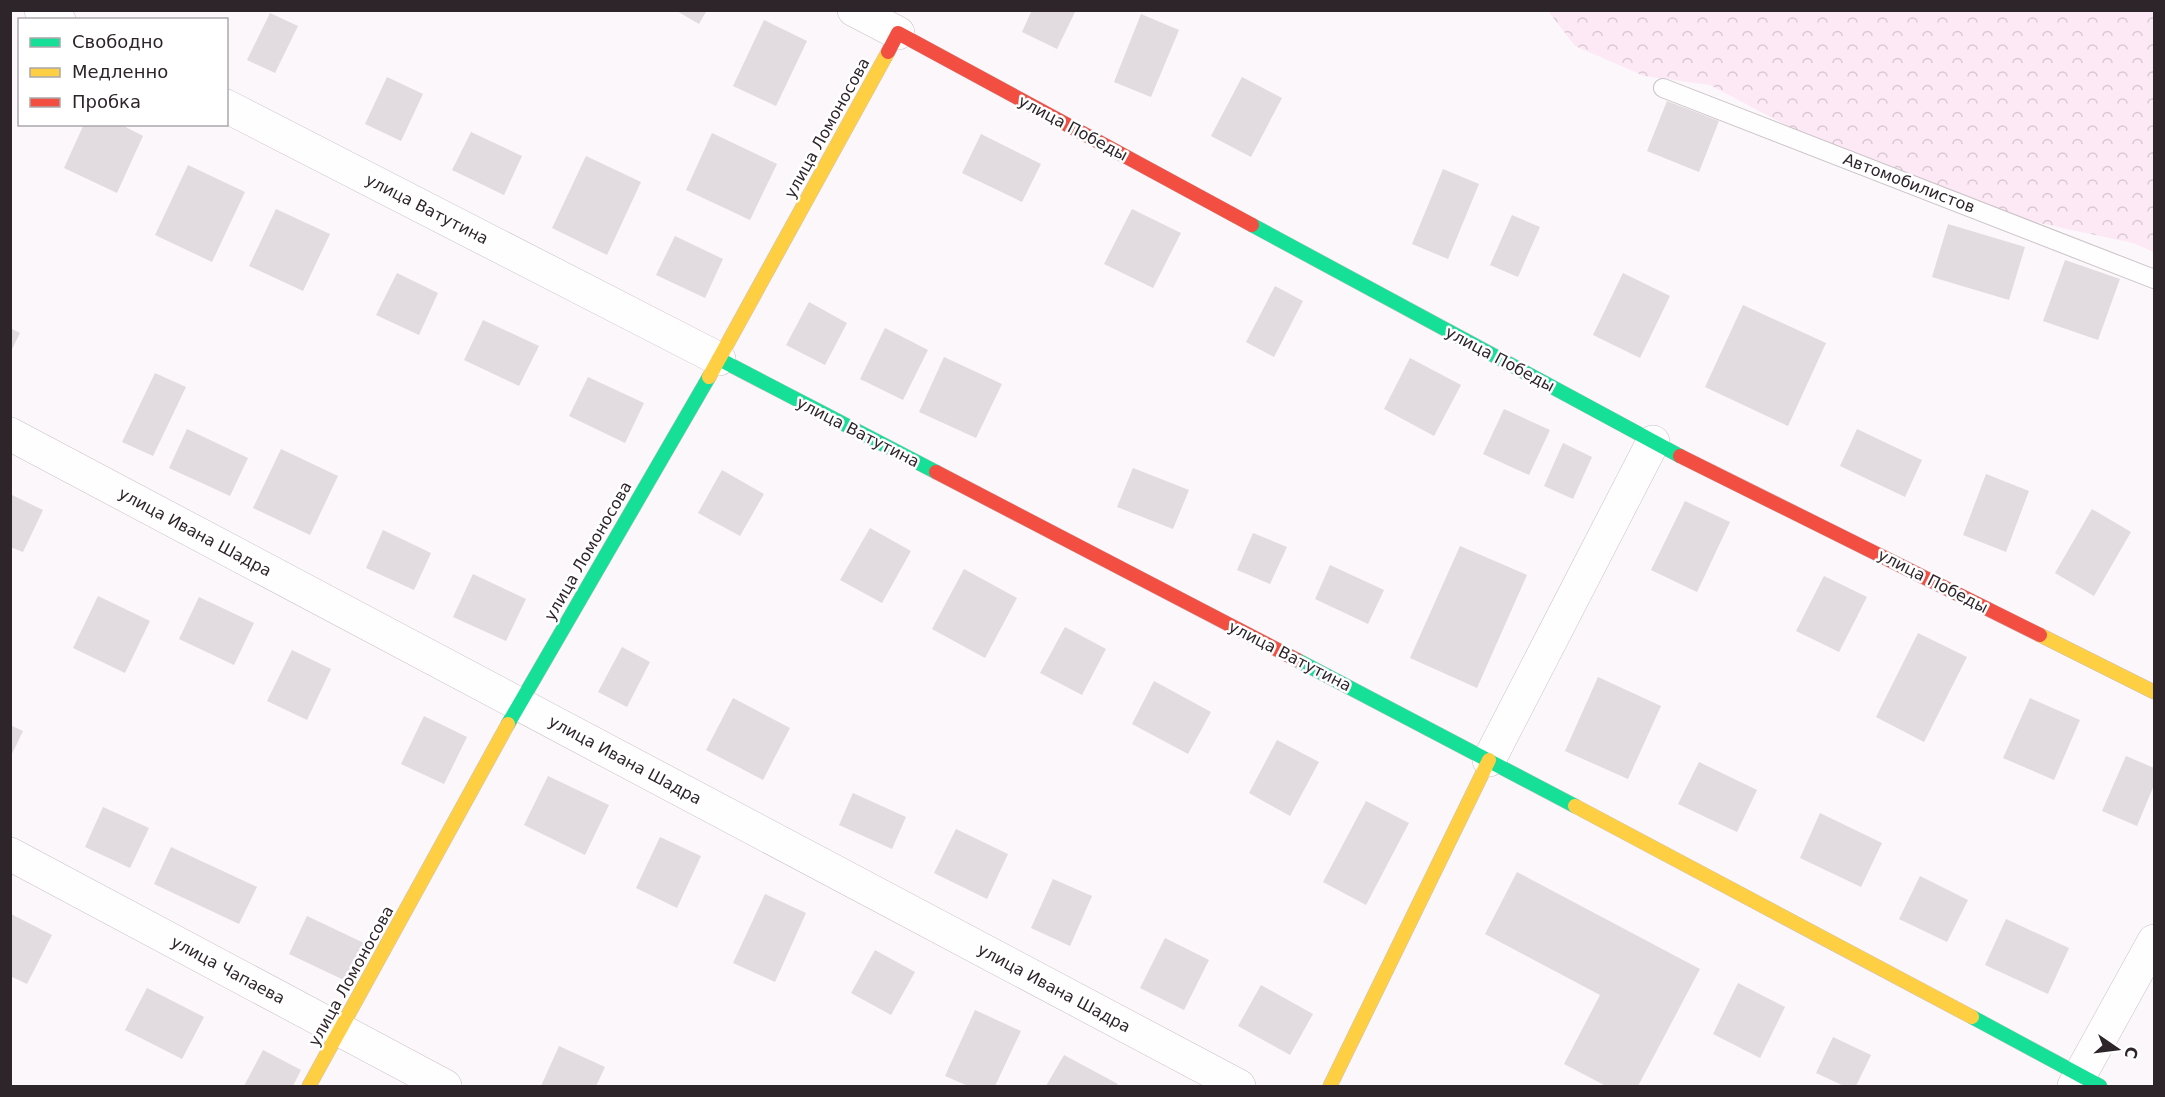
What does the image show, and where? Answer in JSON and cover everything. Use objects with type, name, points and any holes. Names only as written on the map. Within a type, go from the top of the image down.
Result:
[{"type":"street","points":[[41,10],[55,18]]},
{"type":"street","name":"улица Победы","points":[[854,10],[1653,442],[2154,692]]},
{"type":"street","name":"улица Ломоносова","points":[[309,1086],[519,704],[719,359],[898,33]]},
{"type":"street","name":"улица Ватутина","points":[[228,107],[719,359],[1489,760],[2084,1083]]},
{"type":"street","name":"улица Ивана Шадра","points":[[10,434],[1239,1086]]},
{"type":"street","points":[[1330,1086],[1489,760],[1653,442]]},
{"type":"street","name":"улица Чапаева","points":[[10,854],[445,1086]]},
{"type":"street","points":[[2084,1083],[2154,941]]},
{"type":"lane","name":"Автомобилистов","points":[[1663,88],[2154,279]]},
{"type":"green space","points":[[1548,11],[2154,11],[2154,252],[2133,243],[2002,215],[1814,140],[1710,85],[1644,76],[1575,46]]},
{"type":"building","points":[[675,10],[707,10],[699,24]]},
{"type":"building","points":[[1032,10],[1076,10],[1057,49],[1022,32]]},
{"type":"building","points":[[270,13],[298,26],[275,73],[247,60]]},
{"type":"building","points":[[1141,14],[1179,30],[1151,97],[1114,82]]},
{"type":"building","points":[[764,20],[807,41],[776,106],[733,86]]},
{"type":"building","points":[[387,77],[423,94],[401,141],[365,124]]},
{"type":"building","points":[[1242,77],[1282,98],[1251,157],[1211,136]]},
{"type":"building","points":[[1667,101],[1719,121],[1699,172],[1647,151]]},
{"type":"building","points":[[83,126],[124,126],[143,136],[117,193],[64,168]]},
{"type":"building","points":[[471,132],[522,156],[504,195],[452,170]]},
{"type":"building","points":[[712,133],[777,164],[750,220],[686,190]]},
{"type":"building","points":[[981,134],[1041,164],[1022,202],[962,173]]},
{"type":"building","points":[[586,156],[641,182],[607,255],[552,228]]},
{"type":"building","points":[[188,165],[245,192],[212,262],[155,235]]},
{"type":"building","points":[[1443,169],[1479,184],[1448,259],[1412,244]]},
{"type":"building","points":[[276,209],[330,234],[303,291],[249,266]]},
{"type":"building","points":[[1132,209],[1181,233],[1153,288],[1104,264]]},
{"type":"building","points":[[1512,215],[1540,227],[1518,277],[1490,265]]},
{"type":"building","points":[[1948,224],[2025,247],[2009,300],[1932,277]]},
{"type":"building","points":[[675,236],[723,259],[705,298],[656,275]]},
{"type":"building","points":[[2065,260],[2120,279],[2098,340],[2043,321]]},
{"type":"building","points":[[397,273],[438,293],[419,335],[376,315]]},
{"type":"building","points":[[1623,273],[1670,296],[1640,358],[1593,335]]},
{"type":"building","points":[[1275,286],[1303,301],[1274,357],[1246,342]]},
{"type":"building","points":[[809,302],[847,323],[825,365],[786,345]]},
{"type":"building","points":[[1743,305],[1826,343],[1788,426],[1705,387]]},
{"type":"building","points":[[483,320],[539,346],[519,386],[464,360]]},
{"type":"building","points":[[10,328],[20,333],[10,353]]},
{"type":"building","points":[[885,328],[928,350],[903,400],[860,379]]},
{"type":"building","points":[[944,357],[1002,384],[976,438],[919,412]]},
{"type":"building","points":[[1410,358],[1461,385],[1434,436],[1384,409]]},
{"type":"building","points":[[155,373],[186,387],[153,456],[122,442]]},
{"type":"building","points":[[588,377],[644,403],[625,443],[569,416]]},
{"type":"building","points":[[1504,409],[1550,430],[1529,475],[1483,454]]},
{"type":"building","points":[[187,429],[248,458],[230,496],[169,468]]},
{"type":"building","points":[[1857,429],[1922,460],[1905,497],[1840,466]]},
{"type":"building","points":[[1563,443],[1592,457],[1573,499],[1544,486]]},
{"type":"building","points":[[281,449],[338,476],[310,535],[253,508]]},
{"type":"building","points":[[1133,468],[1189,490],[1173,529],[1117,507]]},
{"type":"building","points":[[722,470],[764,494],[740,536],[698,513]]},
{"type":"building","points":[[1986,474],[2029,491],[2006,552],[1963,535]]},
{"type":"building","points":[[10,494],[43,510],[23,552],[10,547]]},
{"type":"building","points":[[1685,501],[1730,522],[1697,592],[1651,570]]},
{"type":"building","points":[[2092,509],[2131,532],[2094,596],[2055,573]]},
{"type":"building","points":[[870,528],[911,551],[882,603],[840,580]]},
{"type":"building","points":[[383,530],[431,553],[414,590],[366,568]]},
{"type":"building","points":[[1253,533],[1287,547],[1270,584],[1237,570]]},
{"type":"building","points":[[1460,546],[1527,575],[1477,688],[1410,658]]},
{"type":"building","points":[[1330,565],[1384,590],[1368,624],[1315,599]]},
{"type":"building","points":[[964,569],[1017,598],[985,658],[932,629]]},
{"type":"building","points":[[473,574],[526,599],[506,641],[453,617]]},
{"type":"building","points":[[1824,576],[1867,597],[1839,652],[1796,631]]},
{"type":"building","points":[[98,596],[150,621],[125,673],[73,648]]},
{"type":"building","points":[[199,597],[254,623],[234,665],[179,639]]},
{"type":"building","points":[[1065,627],[1106,649],[1082,695],[1040,673]]},
{"type":"building","points":[[1918,633],[1967,657],[1924,742],[1876,717]]},
{"type":"building","points":[[622,647],[650,662],[627,707],[598,692]]},
{"type":"building","points":[[292,650],[331,669],[307,720],[267,701]]},
{"type":"building","points":[[1598,677],[1661,706],[1628,779],[1565,751]]},
{"type":"building","points":[[1154,681],[1211,712],[1188,754],[1132,724]]},
{"type":"building","points":[[733,698],[790,728],[763,780],[706,750]]},
{"type":"building","points":[[2030,698],[2080,720],[2054,780],[2003,758]]},
{"type":"building","points":[[424,716],[467,737],[444,784],[401,764]]},
{"type":"building","points":[[10,725],[23,731],[10,758]]},
{"type":"building","points":[[1277,740],[1319,762],[1290,816],[1249,793]]},
{"type":"building","points":[[2126,756],[2154,768],[2154,785],[2137,826],[2102,811]]},
{"type":"building","points":[[1699,762],[1757,790],[1737,832],[1678,804]]},
{"type":"building","points":[[548,776],[609,805],[585,855],[524,825]]},
{"type":"building","points":[[853,793],[906,817],[892,849],[839,825]]},
{"type":"building","points":[[1366,801],[1409,823],[1366,905],[1323,882]]},
{"type":"building","points":[[103,807],[149,828],[130,868],[85,847]]},
{"type":"building","points":[[1820,813],[1882,843],[1861,887],[1800,858]]},
{"type":"building","points":[[956,829],[1008,854],[987,899],[934,873]]},
{"type":"building","points":[[660,837],[701,856],[677,908],[636,888]]},
{"type":"building","points":[[171,847],[257,887],[239,924],[154,884]]},
{"type":"building","points":[[1517,872],[1700,969],[1638,1086],[1606,1086],[1564,1064],[1600,995],[1485,934]]},
{"type":"building","points":[[1920,876],[1968,900],[1947,942],[1899,919]]},
{"type":"building","points":[[1053,879],[1092,896],[1070,946],[1031,928]]},
{"type":"building","points":[[765,894],[806,913],[775,982],[733,963]]},
{"type":"building","points":[[11,914],[52,935],[27,984],[10,976]]},
{"type":"building","points":[[307,916],[366,944],[348,982],[289,954]]},
{"type":"building","points":[[2006,919],[2069,948],[2048,994],[1985,965]]},
{"type":"building","points":[[1165,938],[1209,960],[1184,1010],[1140,988]]},
{"type":"building","points":[[875,950],[915,972],[891,1015],[851,993]]},
{"type":"building","points":[[1738,983],[1785,1007],[1760,1058],[1713,1034]]},
{"type":"building","points":[[1261,985],[1313,1014],[1290,1055],[1238,1026]]},
{"type":"building","points":[[147,988],[204,1017],[182,1059],[125,1030]]},
{"type":"building","points":[[975,1010],[1021,1031],[995,1086],[968,1086],[945,1076]]},
{"type":"building","points":[[1833,1037],[1871,1055],[1856,1086],[1844,1086],[1816,1073]]},
{"type":"building","points":[[559,1046],[605,1067],[596,1086],[541,1086]]},
{"type":"building","points":[[263,1050],[301,1070],[293,1086],[244,1086]]},
{"type":"building","points":[[1064,1055],[1118,1084],[1116,1086],[1046,1086]]},
{"type":"traffic: fast","points":[[1252,225],[1680,456]]},
{"type":"traffic: fast","points":[[719,359],[936,472]]},
{"type":"traffic: fast","points":[[508,724],[709,377]]},
{"type":"traffic: fast","points":[[1297,660],[1575,806]]},
{"type":"traffic: fast","points":[[1972,1017],[2100,1086]]},
{"type":"traffic: slow","points":[[709,377],[888,52]]},
{"type":"traffic: slow","points":[[2040,635],[2154,692]]},
{"type":"traffic: slow","points":[[309,1086],[508,724]]},
{"type":"traffic: slow","points":[[1330,1086],[1489,760]]},
{"type":"traffic: slow","points":[[1575,806],[1972,1017]]},
{"type":"traffic: jam","points":[[888,52],[898,33],[1252,225]]},
{"type":"traffic: jam","points":[[1680,456],[2040,635]]},
{"type":"traffic: jam","points":[[936,472],[1297,660]]}]
